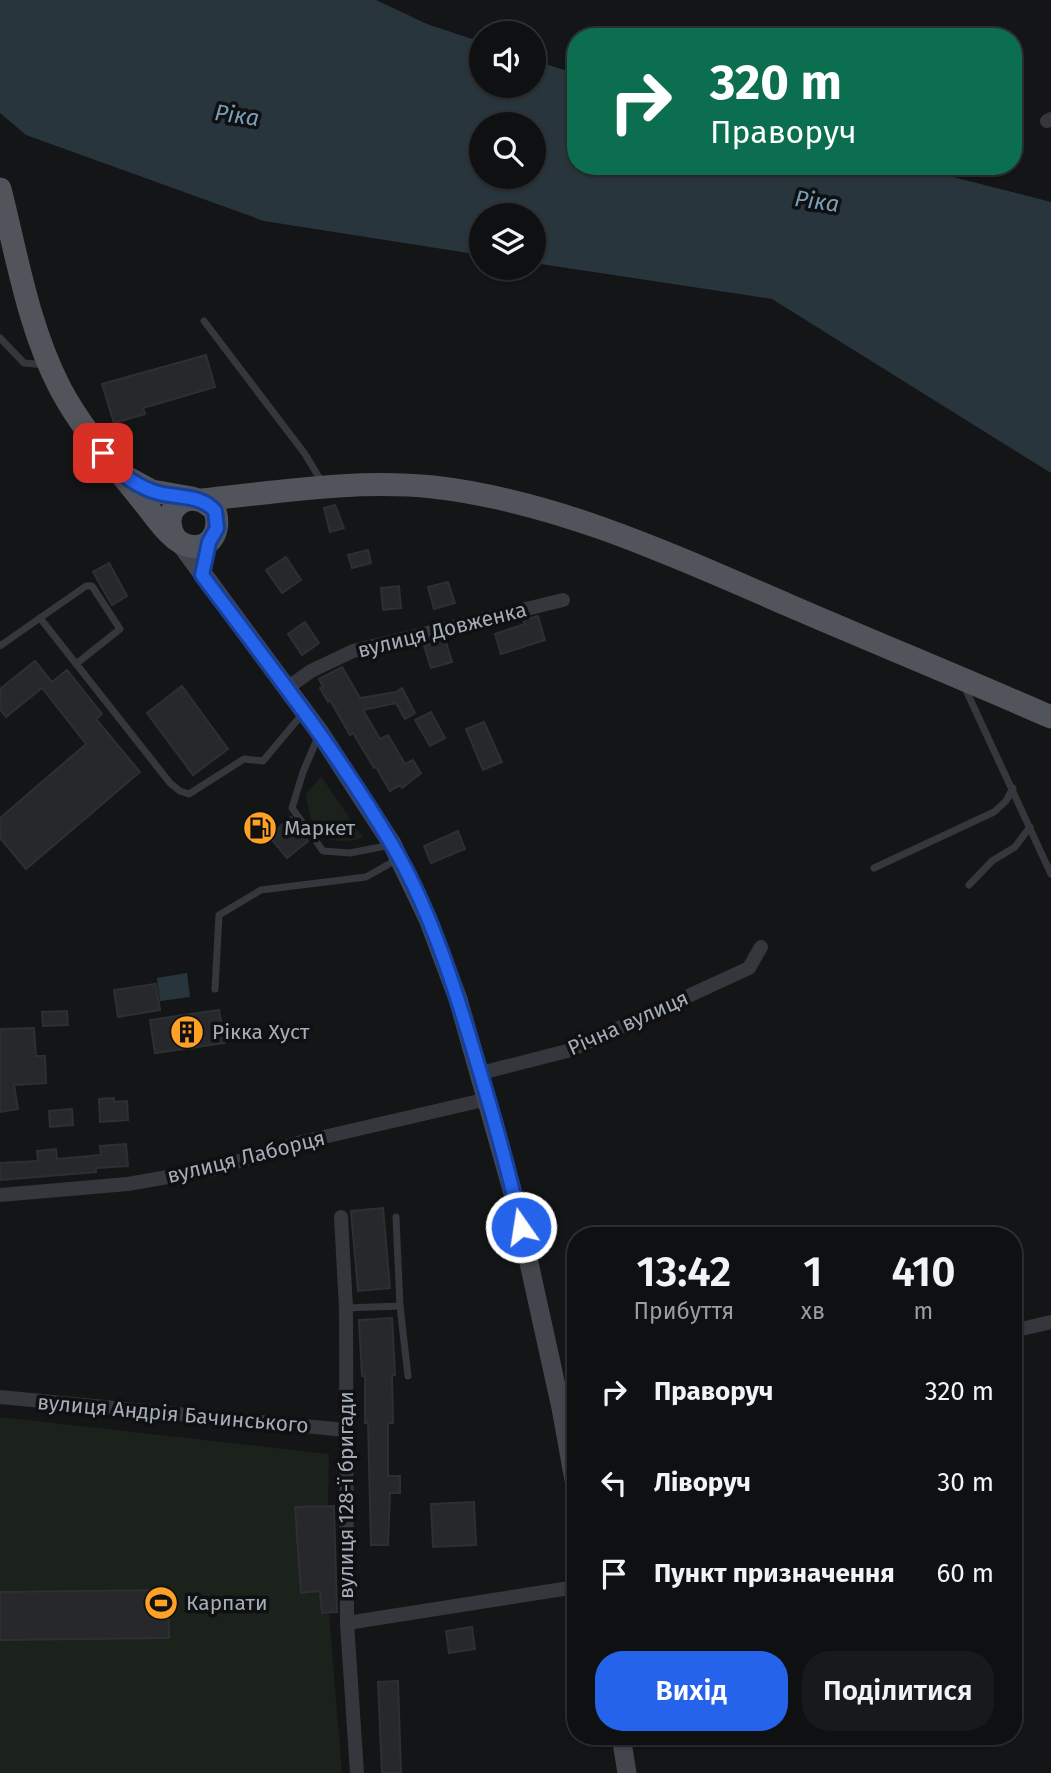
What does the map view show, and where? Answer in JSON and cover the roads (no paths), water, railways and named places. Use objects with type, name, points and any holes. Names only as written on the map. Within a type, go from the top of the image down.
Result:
[{"type":"main road","points":[[0,189],[33,320],[49,364],[69,404],[122,475],[178,541],[320,733],[396,852],[444,958],[481,1073],[522,1231],[567,1441]]},
{"type":"main road","points":[[122,475],[152,491],[197,499],[215,511],[218,520],[202,575]]},
{"type":"main road","points":[[268,493],[235,511],[211,539],[195,547],[178,541],[169,524],[173,509],[178,504],[197,499],[325,487],[380,484],[433,487],[489,495],[547,510],[678,557],[1051,717]]},
{"type":"main road","points":[[622,1745],[627,1773]]},
{"type":"street","name":"вулиця Довженка","points":[[287,688],[311,671],[353,651],[563,600]]},
{"type":"street","name":"Річна вулиця","points":[[481,1073],[571,1050],[749,968],[761,947]]},
{"type":"street","name":"вулиця Лаборця","points":[[0,1195],[128,1184],[213,1169],[302,1143],[488,1099]]},
{"type":"street","name":"вулиця 128-ї бригади","points":[[341,1217],[346,1308],[347,1623],[357,1773]]},
{"type":"street","points":[[1022,1329],[1051,1322]]},
{"type":"street","name":"вулиця Андрія Бачинського","points":[[0,1397],[346,1430]]},
{"type":"street","points":[[347,1623],[567,1588]]},
{"type":"lane","points":[[204,321],[305,454],[325,487]]},
{"type":"lane","points":[[0,338],[24,363],[34,366],[49,364]]},
{"type":"lane","points":[[0,646],[86,586],[92,586],[120,629],[76,664]]},
{"type":"lane","points":[[40,618],[170,783],[180,791],[189,793],[244,759],[263,761],[305,712]]},
{"type":"lane","points":[[961,678],[1051,874]]},
{"type":"lane","points":[[320,733],[303,772],[292,808],[323,851],[396,852]]},
{"type":"lane","points":[[874,868],[994,812],[1006,801],[1013,788]]},
{"type":"lane","points":[[969,885],[992,861],[1015,847],[1030,827]]},
{"type":"lane","points":[[215,989],[219,915],[261,890],[366,877],[396,852]]},
{"type":"lane","points":[[396,1217],[400,1306],[408,1376]]},
{"type":"lane","points":[[346,1308],[400,1306]]},
{"type":"water","name":"Ріка","points":[[0,0],[376,0],[427,24],[469,38],[469,98],[546,98],[546,64],[567,71],[567,175],[945,175],[1051,202],[1051,473],[772,299],[546,265],[546,203],[469,203],[469,253],[264,221],[26,135],[0,113]]},
{"type":"water","points":[[187,973],[190,997],[160,1001],[157,978]]},
{"type":"place","name":"Маркет","points":[[260,828]]},
{"type":"place","name":"Рікка Хуст","points":[[187,1032]]},
{"type":"place","name":"Карпати","points":[[161,1603]]}]
